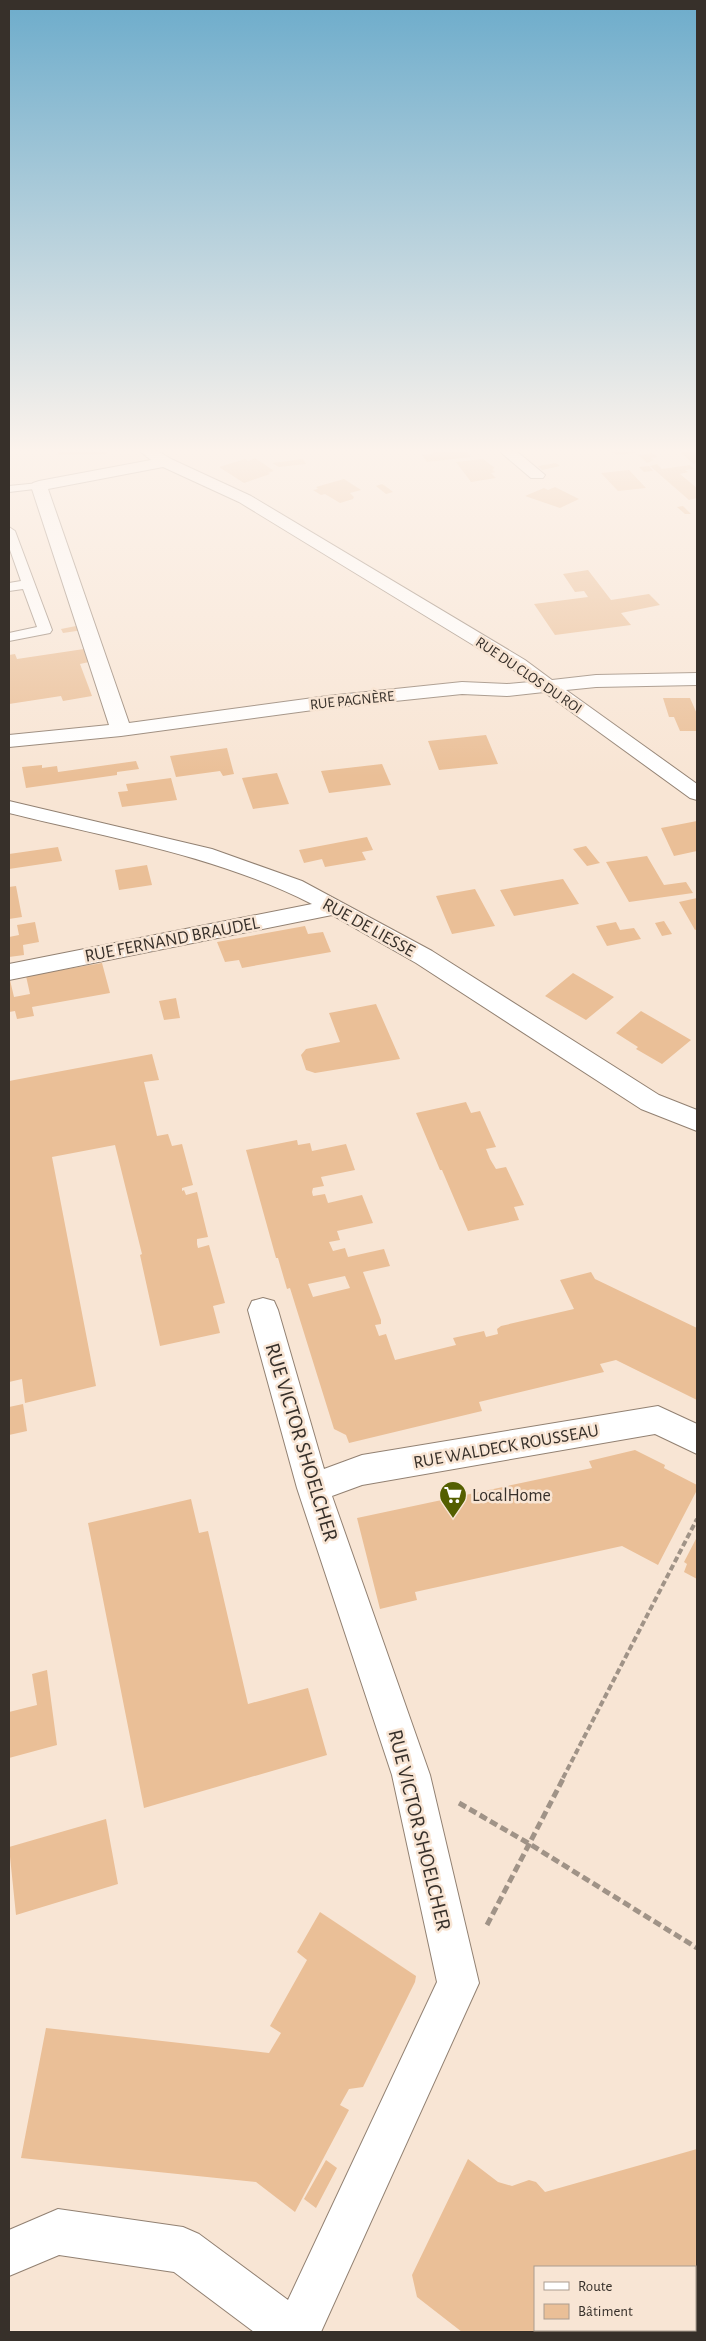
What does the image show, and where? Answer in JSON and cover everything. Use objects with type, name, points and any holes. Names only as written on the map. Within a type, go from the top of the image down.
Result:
[{"type":"street","points":[[63,558],[121,730]]},
{"type":"street","name":"RUE DU CLOS DU ROI","points":[[343,558],[518,664],[697,794]]},
{"type":"street","name":"RUE PAGNÈRE","points":[[9,741],[121,730],[328,702],[462,688],[507,690],[611,680],[697,679]]},
{"type":"street","name":"RUE DE LIESSE","points":[[9,807],[204,854],[270,877],[335,907],[424,956],[650,1102],[697,1121]]},
{"type":"street","name":"RUE FERNAND BRAUDEL","points":[[9,972],[335,907]]},
{"type":"street","name":"RUE VICTOR SHOELCHER","points":[[263,1310],[313,1488],[411,1775],[458,1983]]},
{"type":"street","name":"RUE WALDECK ROUSSEAU","points":[[313,1488],[362,1470],[658,1420],[697,1440]]},
{"type":"street","points":[[297,2332],[458,1983]]},
{"type":"street","points":[[9,2253],[58,2232],[183,2250],[292,2332]]},
{"type":"lane","points":[[9,637],[45,630],[19,558]]},
{"type":"lane","points":[[9,587],[28,584]]},
{"type":"path","points":[[458,1983],[528,1843],[697,1519]]},
{"type":"path","points":[[411,1775],[528,1843],[697,1948]]},
{"type":"building","points":[[588,570],[611,600],[649,594],[660,605],[621,613],[631,625],[555,635],[534,604],[588,597],[584,591],[575,592],[563,574]]},
{"type":"building","points":[[81,625],[83,630],[63,633],[61,629]]},
{"type":"building","points":[[84,649],[89,662],[80,664],[92,696],[63,701],[61,696],[9,704],[9,655],[15,654],[17,659]]},
{"type":"building","points":[[663,698],[690,698],[697,714],[697,731],[680,731],[674,717],[669,717]]},
{"type":"building","points":[[486,735],[498,764],[439,770],[428,741]]},
{"type":"building","points":[[227,748],[234,774],[223,776],[220,771],[176,777],[170,756]]},
{"type":"building","points":[[136,761],[139,769],[117,772],[117,775],[26,788],[22,767],[42,765],[42,768],[57,766],[58,772]]},
{"type":"building","points":[[382,764],[391,785],[329,793],[321,771]]},
{"type":"building","points":[[277,773],[289,804],[253,809],[242,778]]},
{"type":"building","points":[[171,778],[177,800],[122,807],[118,792],[128,791],[126,784]]},
{"type":"building","points":[[697,821],[697,851],[674,856],[661,828]]},
{"type":"building","points":[[367,837],[373,850],[362,852],[366,860],[325,867],[322,859],[304,863],[299,850]]},
{"type":"building","points":[[586,846],[600,863],[587,866],[573,849]]},
{"type":"building","points":[[58,847],[62,861],[9,869],[9,854]]},
{"type":"building","points":[[647,856],[664,885],[686,882],[693,893],[629,902],[606,862]]},
{"type":"building","points":[[147,865],[152,885],[119,890],[115,870]]},
{"type":"building","points":[[563,879],[579,904],[514,916],[500,890]]},
{"type":"building","points":[[16,886],[22,917],[9,919],[9,887]]},
{"type":"building","points":[[475,889],[495,926],[452,934],[436,896]]},
{"type":"building","points":[[697,898],[697,929],[695,930],[679,902]]},
{"type":"building","points":[[664,921],[672,934],[662,936],[655,923]]},
{"type":"building","points":[[35,922],[39,942],[23,945],[24,955],[9,957],[9,937],[19,935],[17,925]]},
{"type":"building","points":[[616,922],[620,930],[634,928],[641,939],[607,946],[596,926]]},
{"type":"building","points":[[305,926],[308,934],[323,932],[331,952],[242,968],[239,960],[225,962],[217,942]]},
{"type":"building","points":[[102,963],[110,993],[32,1007],[34,1016],[17,1019],[15,1011],[9,1012],[9,980],[14,997],[30,994],[26,976]]},
{"type":"building","points":[[573,973],[614,997],[586,1020],[545,996]]},
{"type":"building","points":[[176,998],[180,1018],[164,1020],[159,1001]]},
{"type":"building","points":[[376,1004],[400,1059],[315,1073],[306,1070],[301,1055],[306,1049],[340,1042],[329,1013]]},
{"type":"building","points":[[641,1011],[691,1040],[662,1064],[636,1049],[638,1047],[616,1033]]},
{"type":"building","points":[[152,1054],[159,1080],[144,1082],[157,1136],[168,1134],[172,1146],[182,1144],[193,1185],[182,1188],[182,1191],[184,1190],[186,1195],[197,1192],[208,1237],[197,1239],[198,1248],[209,1245],[225,1303],[213,1306],[220,1333],[160,1346],[140,1255],[142,1254],[115,1145],[52,1157],[96,1386],[25,1403],[22,1379],[9,1382],[9,1081]]},
{"type":"building","points":[[466,1102],[471,1113],[480,1111],[496,1147],[486,1149],[490,1159],[496,1169],[506,1167],[524,1205],[514,1207],[519,1220],[468,1231],[442,1170],[440,1170],[416,1113]]},
{"type":"building","points":[[297,1140],[298,1145],[310,1143],[312,1151],[346,1144],[355,1170],[321,1177],[324,1186],[313,1188],[312,1192],[313,1196],[325,1194],[328,1203],[362,1195],[373,1223],[337,1231],[340,1240],[329,1242],[333,1251],[345,1248],[348,1257],[384,1249],[390,1266],[363,1272],[381,1320],[381,1324],[375,1325],[379,1336],[386,1334],[395,1360],[456,1345],[453,1338],[484,1331],[486,1337],[498,1334],[497,1329],[501,1326],[574,1309],[560,1280],[591,1272],[595,1279],[697,1328],[697,1400],[616,1360],[600,1364],[604,1372],[479,1402],[482,1411],[349,1443],[346,1435],[334,1429],[290,1288],[287,1289],[278,1258],[276,1258],[246,1150]],"holes":[[[345,1276],[350,1288],[313,1297],[308,1284]]]},
{"type":"building","points":[[23,1404],[27,1431],[9,1435],[9,1407]]},
{"type":"building","points":[[635,1450],[665,1465],[664,1468],[697,1485],[697,1490],[658,1565],[622,1546],[415,1592],[417,1600],[380,1609],[357,1518],[592,1468],[589,1461]]},
{"type":"building","points":[[191,1499],[199,1533],[208,1531],[248,1704],[308,1688],[327,1755],[144,1808],[88,1523]]},
{"type":"building","points":[[697,1537],[697,1579],[684,1572],[687,1564],[684,1562]]},
{"type":"building","points":[[47,1670],[57,1745],[9,1758],[9,1712],[37,1705],[32,1674]]},
{"type":"building","points":[[106,1819],[118,1884],[16,1915],[9,1847]]},
{"type":"building","points":[[320,1912],[416,1976],[415,1982],[363,2087],[349,2089],[340,2105],[349,2110],[295,2212],[256,2182],[21,2158],[46,2028],[269,2053],[281,2033],[270,2026],[307,1960],[297,1952]]},
{"type":"building","points":[[697,2149],[697,2294],[696,2266],[534,2266],[534,2331],[574,2331],[571,2332],[462,2332],[417,2297],[412,2275],[468,2159],[498,2182],[512,2186],[529,2180],[536,2182],[545,2192]]},
{"type":"building","points":[[326,2160],[337,2168],[316,2208],[304,2199]]},
{"type":"place","name":"LocalHome","points":[[453,1519]]}]
